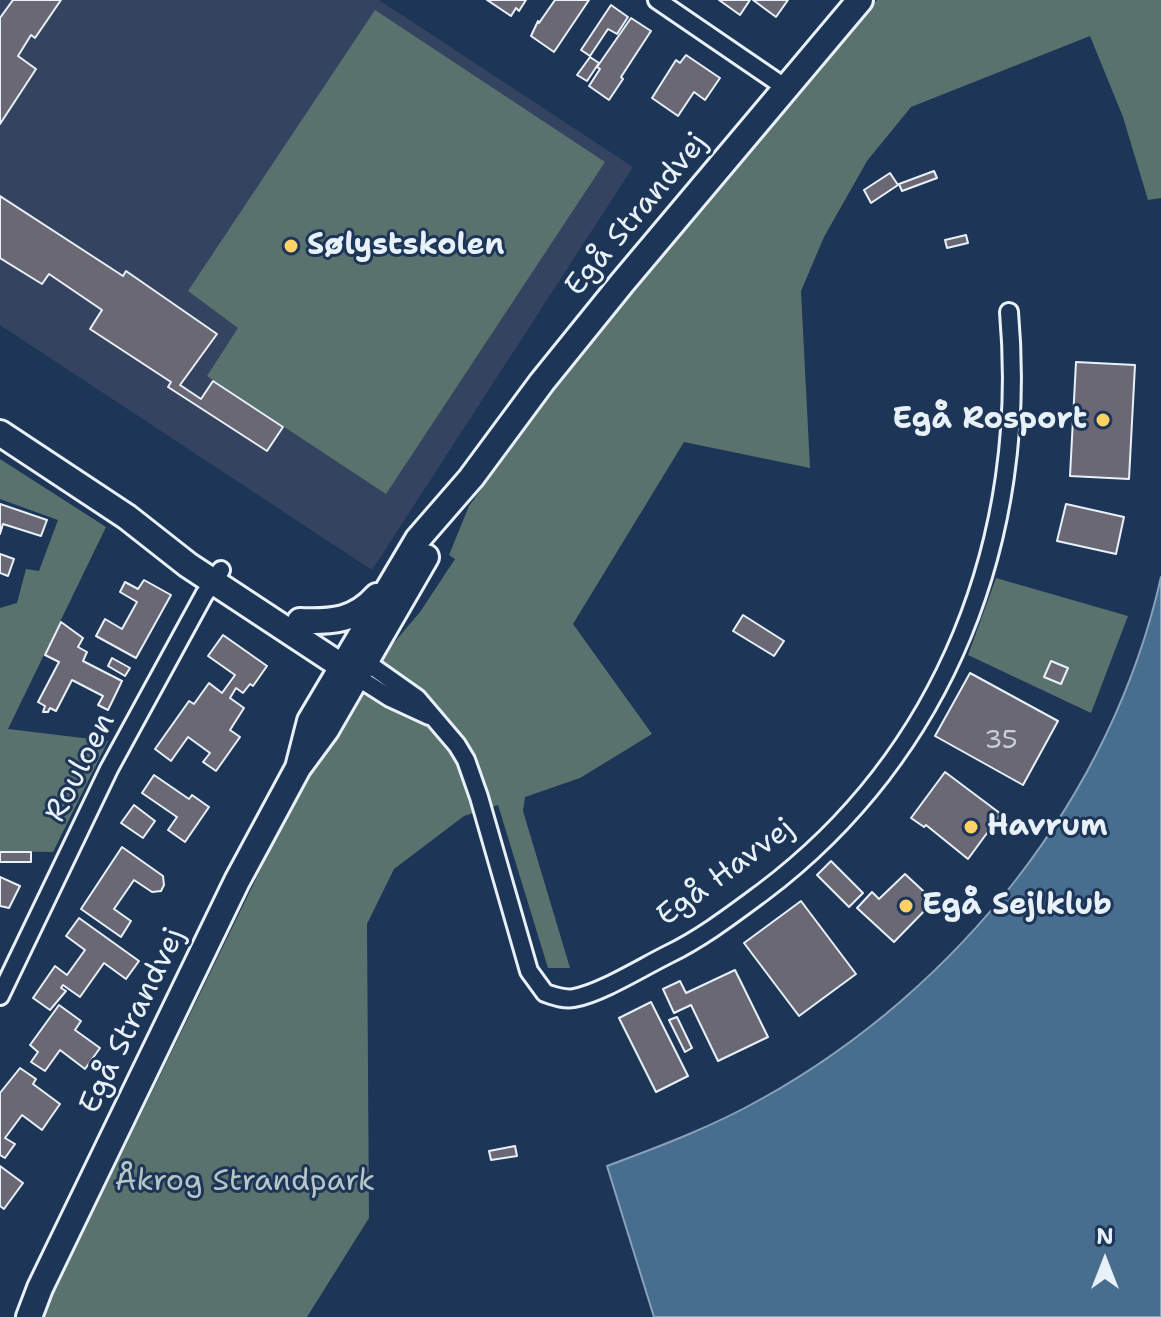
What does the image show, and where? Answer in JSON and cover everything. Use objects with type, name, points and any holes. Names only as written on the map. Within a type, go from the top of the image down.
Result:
[{"type":"street","points":[[657,0],[786,88]]},
{"type":"street","name":"Egå Strandvej","points":[[353,664],[418,539],[471,478],[592,319],[860,0]]},
{"type":"street","name":"Egå Havvej","points":[[217,576],[300,621],[390,698],[430,716],[445,730],[466,760],[479,797],[529,971],[545,993],[564,999],[579,996],[676,950],[720,924],[792,870],[856,807],[911,734],[954,655],[986,570],[1006,482],[1013,387],[1009,312]]},
{"type":"street","name":"Egå Havvej","points":[[0,433],[353,664]]},
{"type":"street","name":"Egå Strandvej","points":[[27,1313],[237,881],[298,768],[310,721],[353,664],[471,478]]},
{"type":"street","points":[[300,621],[337,621],[357,614],[400,570]]},
{"type":"street","name":"Rouloen","points":[[0,996],[109,769],[217,576]]},
{"type":"shaded area","name":"Sølystskolen","points":[[0,0],[379,0],[633,167],[372,570],[0,325]]},
{"type":"shaded area","points":[[1161,577],[1161,1317],[654,1317],[607,1166],[706,1127],[763,1098],[834,1053],[901,1001],[962,943],[1017,879],[1065,809],[1106,735],[1138,658]]},
{"type":"green space","name":"Åkrog Strandpark","points":[[877,0],[1161,0],[1161,198],[1148,200],[1123,117],[1090,36],[911,107],[867,161],[824,237],[801,291],[810,468],[684,442],[573,624],[652,734],[580,778],[525,797],[523,811],[570,968],[548,968],[498,805],[464,816],[394,869],[367,924],[369,1218],[307,1317],[42,1317],[297,795],[351,706],[455,559],[449,555],[469,506],[553,390],[678,235]]},
{"type":"green space","points":[[375,10],[605,162],[386,494],[207,376],[238,328],[188,291]]},
{"type":"green space","points":[[0,459],[106,527],[8,729],[108,741],[53,852],[0,851],[0,608],[17,603],[26,569],[39,571],[58,520],[0,499]]},
{"type":"green space","points":[[996,578],[1128,616],[1091,713],[968,655]]},
{"type":"building","points":[[13,0],[61,0],[35,38],[31,35],[18,56],[36,69],[0,124],[0,18]]},
{"type":"building","points":[[487,0],[526,0],[519,11],[516,8],[511,16]]},
{"type":"building","points":[[555,0],[589,0],[554,52],[531,36],[538,21]]},
{"type":"building","points":[[719,0],[750,0],[740,15]]},
{"type":"building","points":[[753,0],[788,0],[776,17]]},
{"type":"building","points":[[611,5],[628,17],[617,34],[608,29],[590,56],[581,50]]},
{"type":"building","points":[[631,18],[651,31],[609,100],[589,86],[600,69],[597,67]]},
{"type":"building","points":[[686,55],[720,78],[705,100],[694,92],[678,116],[652,98],[676,60],[680,63]]},
{"type":"building","points":[[590,57],[599,63],[587,81],[577,75]]},
{"type":"building","points":[[934,171],[937,178],[902,191],[899,184]]},
{"type":"building","points":[[890,173],[898,185],[871,203],[864,190]]},
{"type":"building","points":[[0,196],[123,276],[126,271],[217,334],[180,385],[201,399],[213,381],[283,427],[267,451],[168,387],[171,382],[90,329],[102,310],[49,274],[42,284],[0,258]]},
{"type":"building","points":[[966,235],[968,243],[947,248],[945,240]]},
{"type":"building","name":"Egå Rosport","points":[[1076,362],[1135,365],[1129,479],[1070,476]]},
{"type":"building","points":[[0,504],[47,520],[41,536],[3,524],[0,534]]},
{"type":"building","points":[[1066,504],[1124,517],[1116,554],[1057,541]]},
{"type":"building","points":[[0,554],[14,559],[8,576],[0,573]]},
{"type":"building","points":[[144,580],[171,595],[136,658],[96,636],[105,619],[122,629],[137,602],[120,592],[125,582],[138,589]]},
{"type":"building","points":[[743,615],[784,641],[774,656],[733,631]]},
{"type":"building","points":[[61,622],[83,638],[78,647],[87,652],[83,661],[122,681],[108,710],[98,705],[103,696],[72,680],[56,711],[50,708],[48,712],[43,712],[45,706],[38,702],[59,662],[45,655]]},
{"type":"building","points":[[223,635],[267,666],[253,686],[250,684],[243,693],[236,688],[230,698],[244,708],[230,730],[240,737],[216,771],[203,762],[210,753],[188,737],[171,761],[155,749],[189,701],[194,704],[209,683],[222,693],[235,675],[208,656]]},
{"type":"building","points":[[112,658],[130,668],[125,676],[108,666]]},
{"type":"building","points":[[1051,661],[1068,668],[1061,684],[1044,677]]},
{"type":"building","points":[[970,673],[1058,721],[1023,785],[935,736]]},
{"type":"building","points":[[945,772],[1001,814],[968,859],[926,825],[924,827],[911,818]]},
{"type":"building","points":[[154,775],[189,799],[192,795],[209,807],[185,842],[168,830],[177,817],[142,793]]},
{"type":"building","points":[[134,805],[155,821],[143,838],[121,823]]},
{"type":"building","points":[[122,847],[163,876],[164,885],[161,891],[152,892],[134,880],[114,909],[131,921],[121,937],[81,909]]},
{"type":"building","points":[[0,852],[31,852],[31,862],[0,862]]},
{"type":"building","points":[[831,861],[863,893],[849,907],[817,875]]},
{"type":"building","points":[[905,874],[934,901],[894,942],[857,908],[872,892],[879,899]]},
{"type":"building","points":[[0,877],[20,886],[9,908],[0,906]]},
{"type":"building","points":[[801,901],[856,974],[799,1016],[744,943]]},
{"type":"building","points":[[79,918],[139,961],[126,979],[104,963],[80,997],[63,985],[61,988],[66,991],[50,1010],[33,998],[55,966],[67,975],[85,950],[66,936]]},
{"type":"building","points":[[735,970],[768,1037],[718,1061],[691,1005],[674,1013],[663,989],[680,981],[686,993]]},
{"type":"building","points":[[651,1002],[688,1076],[656,1092],[619,1018]]},
{"type":"building","points":[[59,1005],[81,1021],[75,1030],[100,1048],[85,1069],[60,1050],[45,1071],[31,1062],[38,1052],[30,1045]]},
{"type":"building","points":[[677,1017],[692,1048],[685,1052],[669,1020]]},
{"type":"building","points":[[20,1068],[36,1079],[33,1084],[60,1104],[42,1130],[22,1115],[5,1138],[15,1144],[5,1158],[0,1155],[0,1093]]},
{"type":"building","points":[[515,1146],[517,1156],[491,1160],[489,1151]]},
{"type":"building","points":[[0,1166],[23,1183],[4,1209],[0,1206]]},
{"type":"place","name":"Sølystskolen","points":[[291,246]]},
{"type":"place","name":"Egå Rosport","points":[[1103,420]]},
{"type":"place","name":"Havrum","points":[[971,827]]},
{"type":"place","name":"Egå Sejlklub","points":[[906,906]]}]
